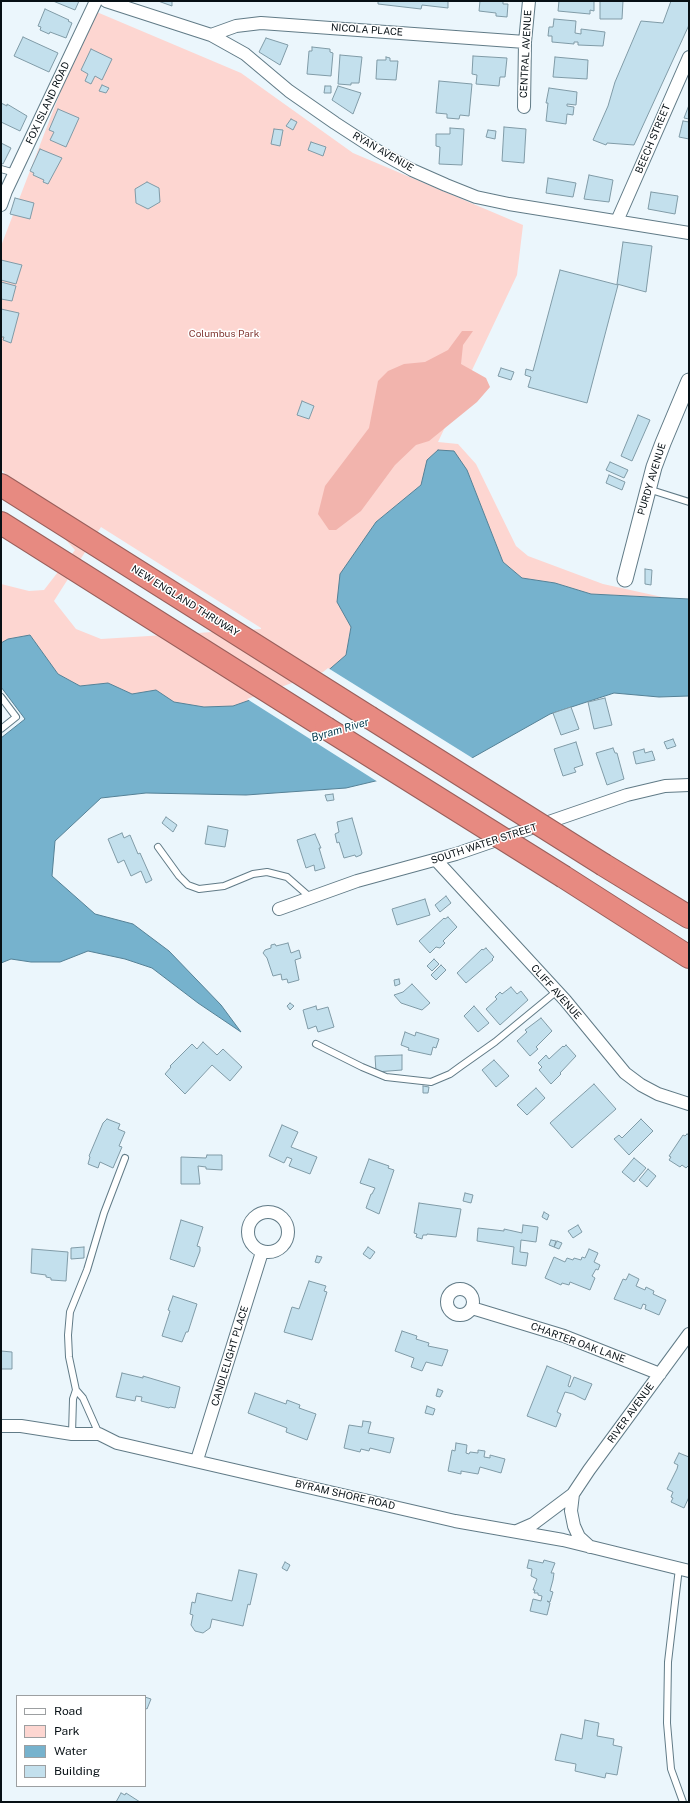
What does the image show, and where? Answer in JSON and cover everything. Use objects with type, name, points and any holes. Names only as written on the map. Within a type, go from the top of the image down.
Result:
[{"type":"highway","name":"NEW ENGLAND THRUWAY","points":[[1,485],[689,917]]},
{"type":"highway","points":[[1,523],[689,957]]},
{"type":"street","name":"FOX ISLAND ROAD","points":[[1,206],[96,1]]},
{"type":"street","name":"RYAN AVENUE","points":[[106,1],[211,35],[245,54],[289,91],[378,151],[446,186],[476,197],[509,204],[689,233]]},
{"type":"street","name":"CENTRAL AVENUE","points":[[524,107],[525,42],[529,1]]},
{"type":"street","name":"NICOLA PLACE","points":[[211,35],[236,26],[261,23],[525,42]]},
{"type":"street","name":"BEECH STREET","points":[[617,222],[689,56]]},
{"type":"street","name":"PURDY AVENUE","points":[[626,579],[648,489],[662,443],[689,381]]},
{"type":"street","name":"SOUTH WATER STREET","points":[[279,909],[378,874],[436,860],[628,795],[666,786],[689,785]]},
{"type":"street","name":"CLIFF AVENUE","points":[[436,860],[557,991],[625,1073],[641,1085],[658,1094],[689,1104]]},
{"type":"street","name":"CANDLELIGHT PLACE","points":[[197,1460],[262,1252]]},
{"type":"street","name":"CHARTER OAK LANE","points":[[472,1308],[564,1336],[660,1374]]},
{"type":"street","name":"RIVER AVENUE","points":[[591,1548],[579,1537],[574,1526],[571,1511],[574,1494],[588,1470],[689,1334]]},
{"type":"street","name":"BYRAM SHORE ROAD","points":[[1,1426],[20,1426],[72,1434],[100,1434],[117,1443],[197,1460],[455,1521],[517,1531],[684,1570]]},
{"type":"street","name":"RIVER AVENUE","points":[[517,1531],[533,1524],[574,1494]]},
{"type":"lane","points":[[1,169],[15,173]]},
{"type":"lane","points":[[648,489],[689,502]]},
{"type":"lane","points":[[1,697],[16,717],[1,729]]},
{"type":"lane","points":[[158,847],[179,876],[188,885],[199,889],[224,886],[253,874],[267,872],[287,877],[311,898]]},
{"type":"lane","points":[[316,1044],[386,1078],[431,1082],[450,1074],[495,1042],[557,991]]},
{"type":"lane","points":[[100,1434],[83,1398],[76,1390],[69,1357],[68,1335],[70,1312],[87,1270],[104,1213],[125,1158]]},
{"type":"lane","points":[[72,1434],[73,1399],[76,1390]]},
{"type":"lane","points":[[683,1802],[671,1769],[667,1723],[668,1662],[684,1570]]},
{"type":"green space","name":"Columbus Park","points":[[92,10],[241,73],[353,153],[523,225],[517,275],[438,442],[458,444],[476,464],[516,546],[528,556],[603,584],[662,597],[591,594],[555,583],[522,578],[503,562],[467,470],[432,456],[421,485],[376,522],[337,602],[351,626],[346,655],[324,674],[233,706],[204,707],[174,702],[156,690],[132,694],[108,683],[80,686],[58,674],[30,635],[8,639],[1,643],[1,584],[29,591],[44,590],[75,550],[1,469],[1,246]],"holes":[[[101,527],[261,628],[101,639],[76,629],[54,601]]]},
{"type":"shaded area","points":[[462,331],[473,331],[463,345],[461,364],[486,378],[490,387],[477,402],[429,441],[416,445],[395,465],[361,511],[336,530],[329,530],[318,514],[325,486],[369,428],[378,381],[388,371],[404,364],[425,362],[448,350]]},
{"type":"water","name":"Byram River","points":[[438,450],[454,451],[467,470],[503,562],[522,578],[555,583],[591,594],[689,599],[689,696],[659,697],[614,693],[550,714],[472,758],[346,788],[246,795],[146,793],[101,798],[55,841],[52,876],[95,914],[133,924],[169,951],[221,1005],[241,1032],[198,1003],[152,968],[125,959],[88,951],[60,962],[31,962],[11,959],[1,963],[1,738],[25,719],[1,687],[1,643],[8,639],[30,635],[58,674],[80,686],[108,683],[132,694],[156,690],[174,702],[204,707],[233,706],[324,674],[346,655],[351,627],[337,602],[340,574],[376,522],[421,485],[427,460]]},
{"type":"pier","points":[[328,668],[474,759],[378,782],[247,699],[323,672]]},
{"type":"building","points":[[53,1],[79,1],[75,10]]},
{"type":"building","points":[[158,1],[172,1],[172,6]]},
{"type":"building","points":[[378,1],[448,1],[448,8],[422,5],[421,9],[378,4]]},
{"type":"building","points":[[480,1],[503,1],[503,4],[508,4],[507,17],[496,16],[496,13],[479,11]]},
{"type":"building","points":[[559,1],[594,1],[594,11],[590,10],[590,14],[558,11]]},
{"type":"building","points":[[600,1],[623,1],[622,19],[600,19]]},
{"type":"building","points":[[671,1],[689,1],[689,25],[634,145],[607,143],[606,145],[593,140],[608,106],[615,82],[641,21],[663,23]]},
{"type":"building","points":[[45,9],[69,20],[68,21],[72,23],[66,38],[40,30],[41,27],[38,26]]},
{"type":"building","points":[[554,19],[576,21],[575,33],[581,34],[581,29],[605,32],[603,46],[578,45],[578,42],[574,42],[574,44],[552,42],[552,36],[548,36],[549,27],[553,27]]},
{"type":"building","points":[[23,37],[58,53],[49,72],[14,56]]},
{"type":"building","points":[[266,38],[288,45],[280,65],[259,52]]},
{"type":"building","points":[[312,47],[330,49],[330,52],[333,53],[331,76],[307,74],[309,51],[312,51]]},
{"type":"building","points":[[91,49],[112,59],[102,80],[95,76],[91,84],[85,81],[88,74],[81,70]]},
{"type":"building","points":[[340,55],[362,57],[359,83],[351,83],[351,85],[338,84]]},
{"type":"building","points":[[473,56],[507,58],[505,77],[500,77],[499,86],[476,84],[477,75],[472,74]]},
{"type":"building","points":[[386,57],[390,58],[390,61],[398,61],[396,80],[376,79],[377,60],[386,60]]},
{"type":"building","points":[[555,57],[588,60],[587,79],[553,77]]},
{"type":"building","points":[[439,81],[472,84],[469,116],[460,115],[459,119],[447,118],[447,114],[436,113]]},
{"type":"building","points":[[102,85],[109,88],[106,93],[99,91]]},
{"type":"building","points":[[325,86],[331,86],[331,93],[324,93]]},
{"type":"building","points":[[338,86],[361,93],[353,114],[332,100]]},
{"type":"building","points":[[549,88],[577,92],[576,105],[567,104],[567,106],[574,107],[573,115],[567,114],[566,124],[546,121],[548,103],[546,103]]},
{"type":"building","points":[[1,103],[7,106],[7,104],[27,116],[20,131],[1,122]]},
{"type":"building","points":[[689,105],[689,119],[684,118]]},
{"type":"building","points":[[58,109],[79,118],[66,147],[50,140],[54,132],[49,130]]},
{"type":"building","points":[[291,119],[297,122],[293,130],[286,126]]},
{"type":"building","points":[[683,121],[689,122],[689,139],[679,137]]},
{"type":"building","points":[[504,127],[526,129],[524,163],[502,161]]},
{"type":"building","points":[[450,128],[464,129],[462,165],[439,164],[440,147],[436,146],[436,134],[450,134]]},
{"type":"building","points":[[274,129],[283,130],[280,146],[271,144]]},
{"type":"building","points":[[488,130],[496,131],[495,139],[486,137]]},
{"type":"building","points":[[311,142],[326,147],[323,156],[308,150]]},
{"type":"building","points":[[1,143],[11,148],[3,164],[1,163]]},
{"type":"building","points":[[40,149],[62,158],[48,184],[43,182],[44,180],[33,175],[34,173],[30,171]]},
{"type":"building","points":[[589,175],[613,180],[609,202],[584,199]]},
{"type":"building","points":[[548,178],[576,183],[573,197],[546,193]]},
{"type":"building","points":[[147,182],[159,188],[160,202],[148,209],[136,203],[135,189]]},
{"type":"building","points":[[651,192],[678,196],[675,214],[648,209]]},
{"type":"building","points":[[15,198],[34,203],[30,219],[10,214]]},
{"type":"building","points":[[623,242],[652,246],[646,292],[617,284]]},
{"type":"building","points":[[1,260],[22,265],[16,284],[1,280]]},
{"type":"building","points":[[560,270],[618,285],[587,403],[528,387],[531,377],[525,375],[526,369],[533,371]]},
{"type":"building","points":[[1,282],[16,286],[12,301],[1,299]]},
{"type":"building","points":[[1,309],[19,313],[11,343],[3,340],[4,337],[1,337]]},
{"type":"building","points":[[501,368],[514,372],[511,380],[498,376]]},
{"type":"building","points":[[302,401],[314,406],[309,419],[297,415]]},
{"type":"building","points":[[638,415],[650,420],[632,461],[621,456]]},
{"type":"building","points":[[610,462],[628,470],[624,478],[606,470]]},
{"type":"building","points":[[609,475],[625,482],[622,490],[606,483]]},
{"type":"building","points":[[645,569],[652,570],[651,585],[645,584]]},
{"type":"building","points":[[605,698],[612,725],[594,729],[588,702]]},
{"type":"building","points":[[571,707],[579,729],[561,735],[553,713]]},
{"type":"building","points":[[673,739],[676,746],[667,749],[664,742]]},
{"type":"building","points":[[576,742],[583,765],[574,768],[576,772],[563,776],[554,749]]},
{"type":"building","points":[[613,748],[615,753],[617,753],[624,779],[607,785],[596,753]]},
{"type":"building","points":[[644,749],[645,753],[652,751],[655,760],[636,764],[633,752]]},
{"type":"building","points":[[333,794],[334,800],[327,801],[325,795]]},
{"type":"building","points":[[166,817],[177,825],[173,832],[162,823]]},
{"type":"building","points":[[352,818],[362,853],[356,857],[355,855],[344,858],[339,842],[337,843],[335,834],[339,832],[337,822]]},
{"type":"building","points":[[208,826],[228,830],[225,847],[205,844]]},
{"type":"building","points":[[122,833],[124,838],[130,835],[152,880],[146,883],[141,871],[131,876],[124,860],[118,863],[108,839]]},
{"type":"building","points":[[315,834],[321,848],[319,848],[325,868],[315,871],[314,865],[306,868],[297,840]]},
{"type":"building","points":[[446,896],[451,903],[440,912],[435,905]]},
{"type":"building","points":[[425,899],[430,915],[397,925],[392,909]]},
{"type":"building","points":[[448,917],[457,927],[443,941],[445,943],[440,948],[436,947],[430,953],[419,941],[444,918],[445,919]]},
{"type":"building","points":[[288,943],[291,953],[299,950],[301,958],[295,960],[299,980],[288,983],[287,979],[282,980],[281,974],[273,976],[267,958],[263,953],[265,950],[271,948],[271,945],[275,944],[276,946]]},
{"type":"building","points":[[486,948],[494,957],[492,959],[493,960],[466,983],[457,973],[482,949],[483,950]]},
{"type":"building","points":[[434,959],[439,964],[432,971],[427,966]]},
{"type":"building","points":[[441,965],[446,970],[436,980],[431,975]]},
{"type":"building","points":[[399,979],[400,984],[395,986],[394,980]]},
{"type":"building","points":[[412,984],[430,1003],[422,1010],[401,1003],[394,995],[403,992]]},
{"type":"building","points":[[511,987],[517,994],[521,991],[528,1000],[500,1025],[486,1009],[497,999],[495,997],[500,992],[502,994]]},
{"type":"building","points":[[290,1003],[294,1006],[290,1010],[287,1006]]},
{"type":"building","points":[[316,1006],[317,1010],[328,1007],[334,1027],[318,1032],[316,1026],[308,1029],[303,1010]]},
{"type":"building","points":[[474,1006],[489,1023],[478,1032],[464,1016]]},
{"type":"building","points":[[541,1018],[552,1031],[536,1047],[538,1049],[530,1056],[517,1041],[527,1032],[525,1030]]},
{"type":"building","points":[[405,1032],[415,1036],[416,1032],[439,1039],[436,1048],[433,1047],[431,1055],[408,1050],[409,1048],[401,1045]]},
{"type":"building","points":[[203,1042],[217,1055],[223,1049],[242,1067],[230,1081],[212,1065],[185,1094],[165,1074],[171,1067],[170,1066],[192,1044],[197,1049]]},
{"type":"building","points":[[566,1045],[576,1056],[551,1084],[539,1070],[542,1067],[538,1063],[546,1055],[549,1059]]},
{"type":"building","points":[[402,1055],[402,1070],[376,1072],[375,1056]]},
{"type":"building","points":[[494,1060],[509,1076],[496,1087],[482,1070]]},
{"type":"building","points":[[594,1084],[616,1109],[572,1148],[550,1123]]},
{"type":"building","points":[[423,1086],[429,1087],[428,1093],[423,1093]]},
{"type":"building","points":[[536,1088],[545,1098],[527,1115],[517,1105]]},
{"type":"building","points":[[107,1119],[120,1124],[118,1129],[125,1132],[119,1146],[122,1147],[113,1168],[100,1162],[98,1168],[88,1164],[89,1156],[103,1123]]},
{"type":"building","points":[[641,1119],[653,1131],[629,1155],[614,1139],[619,1135],[622,1138]]},
{"type":"building","points":[[282,1125],[298,1132],[291,1147],[317,1157],[310,1174],[289,1166],[292,1159],[287,1157],[284,1163],[269,1156]]},
{"type":"building","points":[[687,1134],[689,1135],[689,1165],[686,1168],[682,1165],[680,1167],[669,1160],[671,1157],[669,1156],[683,1135],[685,1136]]},
{"type":"building","points":[[207,1155],[222,1155],[222,1170],[206,1169],[206,1167],[198,1166],[200,1184],[181,1184],[181,1157],[206,1158]]},
{"type":"building","points":[[634,1158],[646,1168],[634,1182],[622,1172]]},
{"type":"building","points":[[369,1159],[389,1166],[388,1168],[394,1170],[379,1214],[366,1208],[375,1188],[360,1183]]},
{"type":"building","points":[[648,1169],[656,1176],[647,1187],[639,1180]]},
{"type":"building","points":[[465,1193],[473,1195],[471,1203],[463,1201]]},
{"type":"building","points":[[419,1203],[461,1209],[456,1237],[427,1234],[423,1235],[422,1239],[416,1237],[417,1234],[414,1233]]},
{"type":"building","points":[[544,1212],[549,1215],[547,1220],[542,1217]]},
{"type":"building","points":[[181,1220],[203,1227],[197,1246],[200,1247],[200,1251],[194,1267],[170,1259]]},
{"type":"building","points":[[523,1225],[538,1227],[536,1242],[521,1240],[520,1252],[528,1253],[526,1266],[512,1264],[514,1247],[477,1241],[478,1228],[504,1231],[504,1229],[522,1233]]},
{"type":"building","points":[[578,1225],[582,1232],[573,1238],[568,1231]]},
{"type":"building","points":[[551,1240],[556,1241],[554,1247],[549,1245]]},
{"type":"building","points":[[557,1241],[562,1243],[559,1249],[554,1247]]},
{"type":"building","points":[[84,1247],[84,1258],[71,1259],[71,1248]]},
{"type":"building","points":[[368,1247],[375,1252],[370,1259],[363,1254]]},
{"type":"building","points":[[32,1249],[68,1252],[66,1281],[51,1280],[51,1278],[46,1277],[46,1275],[31,1273]]},
{"type":"building","points":[[589,1249],[598,1253],[594,1262],[600,1265],[598,1270],[596,1269],[592,1276],[595,1278],[590,1290],[570,1282],[569,1285],[562,1283],[561,1285],[545,1278],[554,1257],[565,1262],[567,1258],[581,1260],[582,1257],[585,1258]]},
{"type":"building","points":[[317,1256],[322,1257],[319,1263],[315,1262]]},
{"type":"building","points":[[629,1274],[639,1279],[636,1286],[645,1290],[646,1287],[654,1291],[653,1294],[666,1300],[659,1315],[645,1309],[646,1305],[643,1304],[641,1309],[614,1299],[623,1279],[626,1280]]},
{"type":"building","points":[[309,1281],[326,1286],[324,1291],[327,1292],[312,1340],[284,1332],[292,1307],[299,1309]]},
{"type":"building","points":[[173,1296],[197,1304],[188,1332],[186,1332],[182,1342],[162,1336]]},
{"type":"building","points":[[402,1331],[417,1336],[416,1339],[429,1343],[428,1346],[448,1350],[442,1366],[426,1362],[422,1371],[411,1367],[414,1358],[395,1351]]},
{"type":"building","points":[[1,1351],[12,1352],[12,1369],[1,1369]]},
{"type":"building","points":[[547,1366],[571,1376],[568,1386],[570,1387],[574,1377],[592,1384],[585,1400],[565,1392],[557,1412],[561,1414],[556,1427],[527,1416]]},
{"type":"building","points":[[122,1373],[143,1378],[143,1376],[180,1387],[175,1408],[169,1408],[141,1401],[142,1397],[136,1396],[135,1401],[116,1397]]},
{"type":"building","points":[[438,1389],[443,1391],[440,1397],[436,1396]]},
{"type":"building","points":[[255,1393],[286,1404],[287,1400],[300,1405],[299,1408],[316,1414],[307,1440],[286,1432],[287,1428],[248,1413]]},
{"type":"building","points":[[427,1406],[435,1409],[433,1415],[425,1413]]},
{"type":"building","points":[[363,1421],[371,1422],[368,1433],[394,1438],[390,1453],[370,1448],[369,1451],[361,1449],[360,1452],[344,1448],[349,1425],[362,1427]]},
{"type":"building","points":[[456,1443],[467,1445],[466,1453],[469,1454],[470,1452],[478,1453],[478,1450],[485,1451],[484,1457],[490,1458],[490,1455],[505,1459],[501,1473],[480,1467],[478,1474],[461,1471],[461,1474],[448,1471],[452,1450],[455,1451]]},
{"type":"building","points":[[679,1453],[689,1457],[689,1497],[684,1508],[671,1502],[673,1492],[667,1489],[677,1469],[678,1465],[674,1463]]},
{"type":"building","points":[[529,1560],[543,1563],[544,1560],[555,1563],[551,1573],[554,1573],[550,1591],[553,1592],[550,1602],[547,1601],[550,1603],[547,1615],[530,1611],[533,1599],[541,1601],[542,1596],[538,1595],[538,1593],[534,1593],[535,1590],[533,1590],[537,1579],[531,1576],[532,1569],[527,1568]]},
{"type":"building","points":[[285,1562],[290,1565],[287,1571],[282,1568]]},
{"type":"building","points":[[239,1570],[257,1574],[250,1605],[248,1604],[243,1626],[212,1619],[210,1628],[203,1633],[195,1631],[191,1625],[193,1615],[190,1614],[192,1602],[195,1603],[197,1593],[232,1601]]},
{"type":"building","points":[[146,1697],[151,1699],[146,1708]]},
{"type":"building","points":[[585,1720],[599,1723],[597,1736],[614,1739],[613,1745],[622,1747],[617,1775],[606,1773],[605,1778],[575,1771],[576,1764],[555,1760],[561,1734],[582,1739]]},
{"type":"building","points":[[121,1793],[125,1795],[126,1793],[140,1802],[116,1802]]}]
